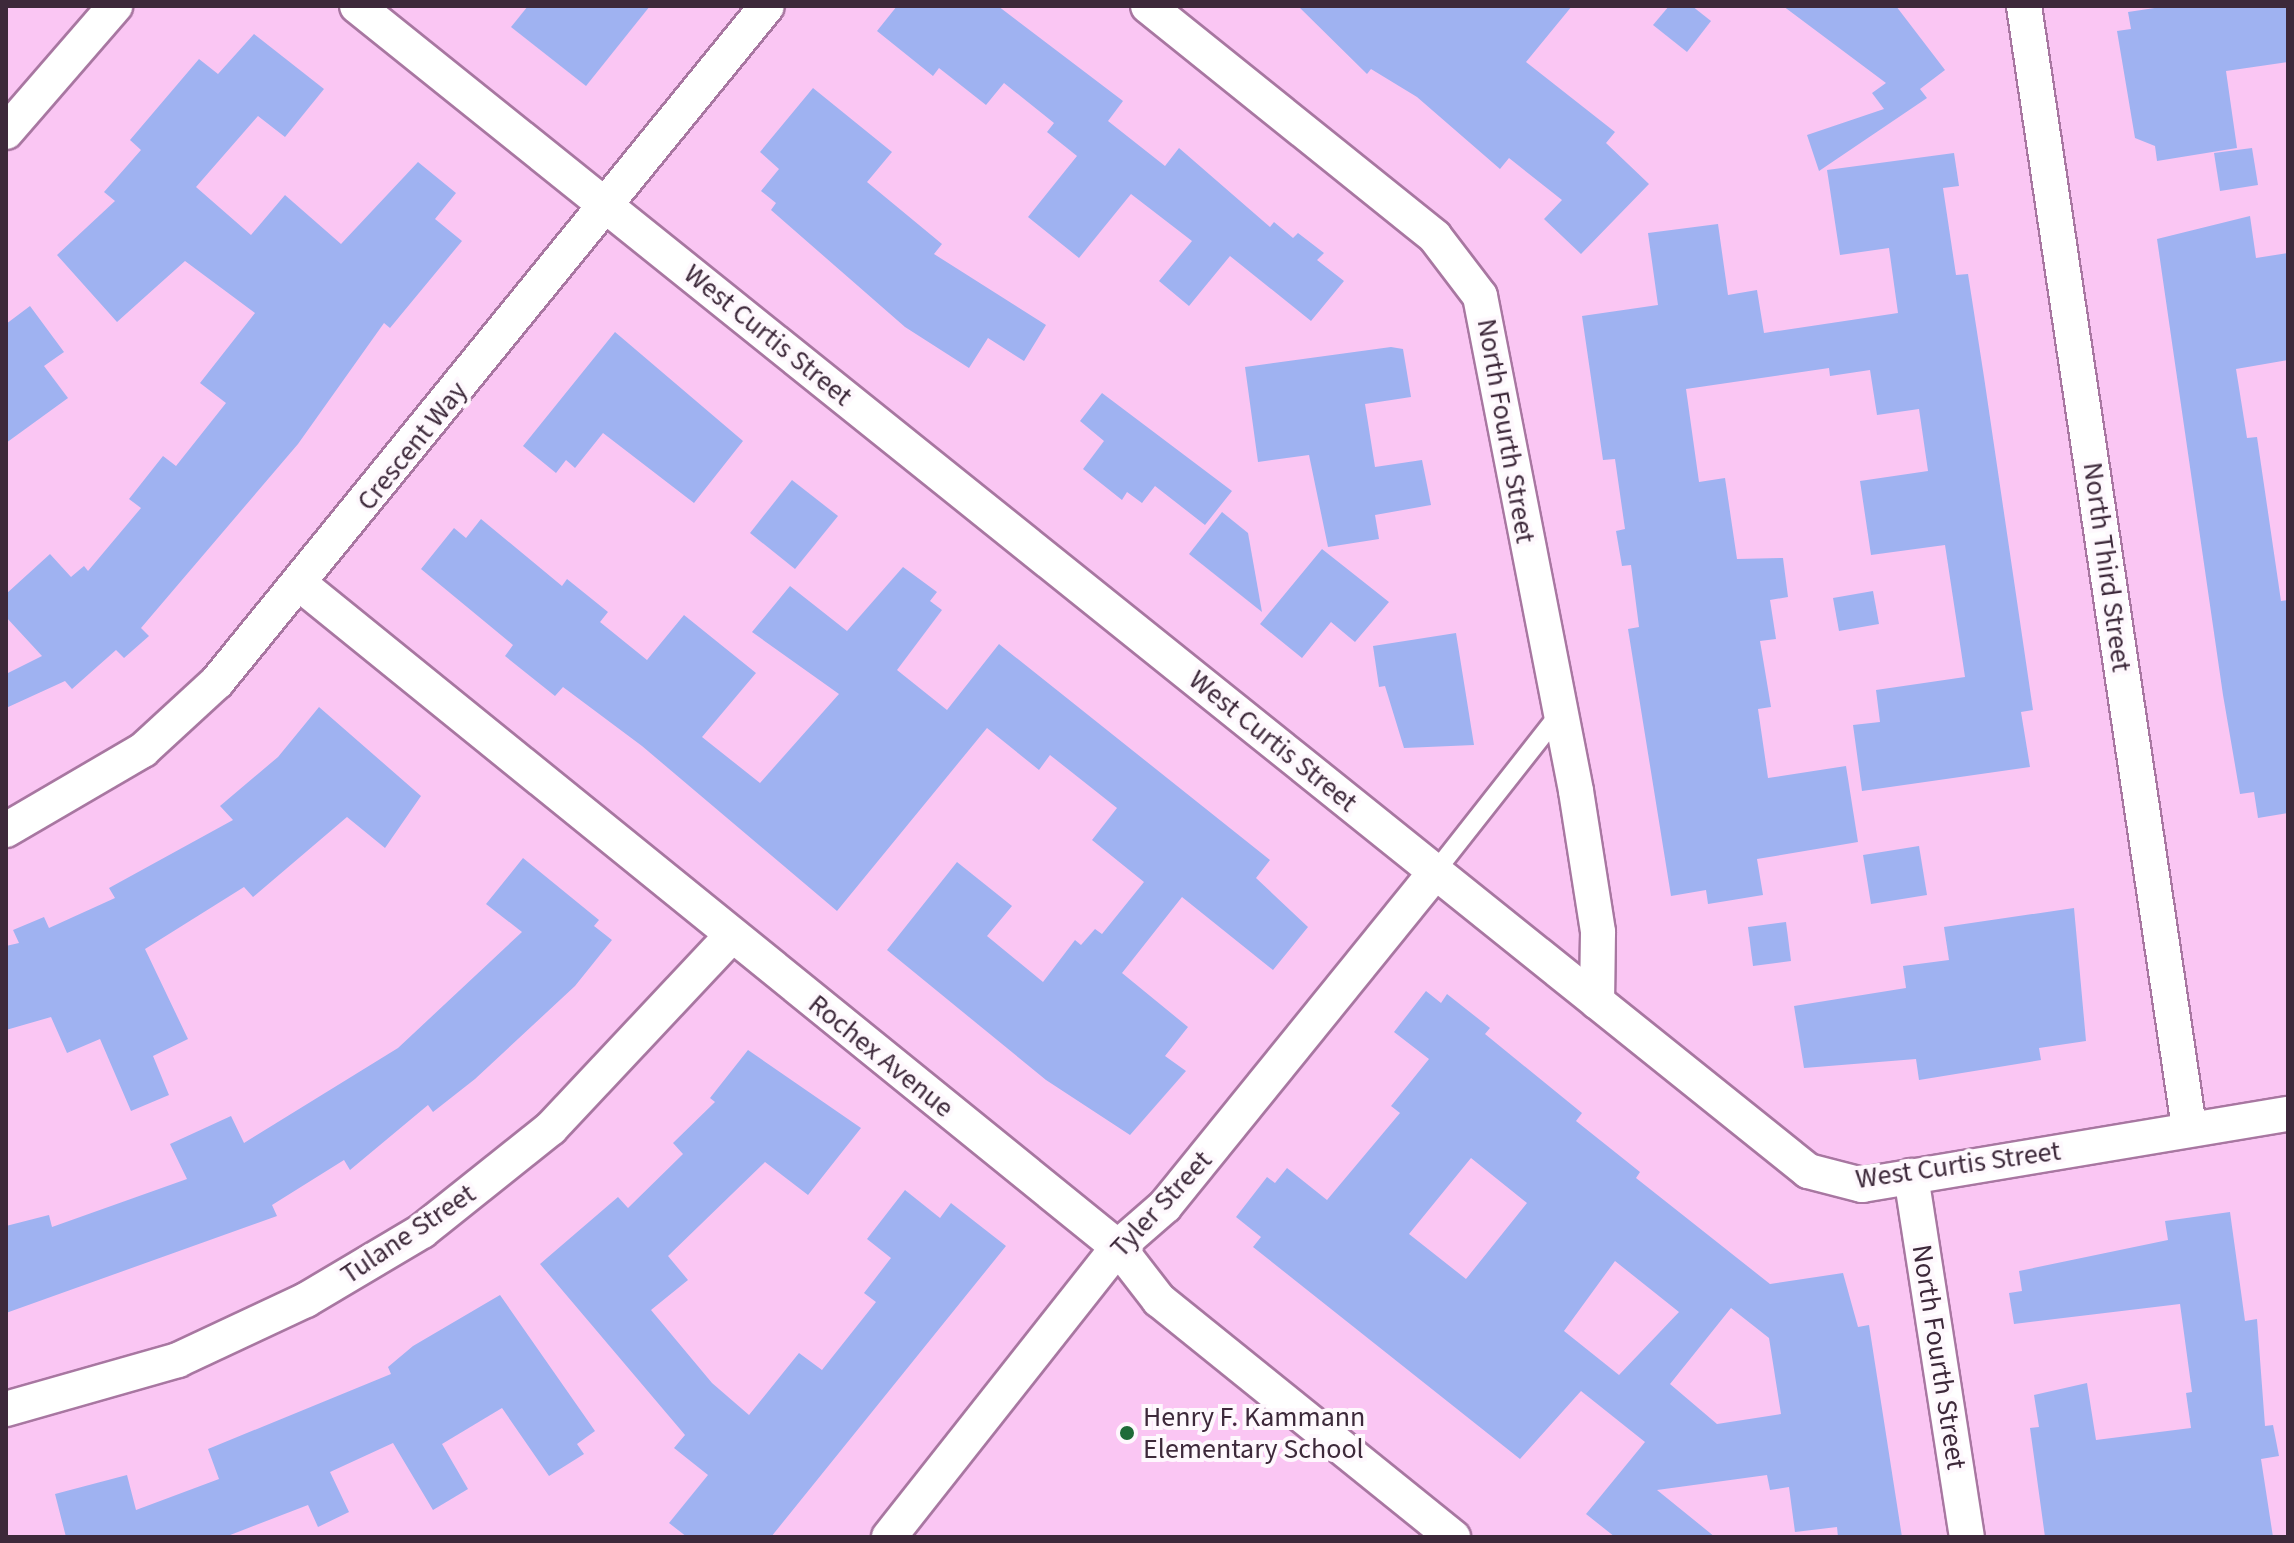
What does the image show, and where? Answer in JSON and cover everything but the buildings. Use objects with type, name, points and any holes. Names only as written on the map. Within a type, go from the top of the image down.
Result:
[{"type":"street","points":[[6,132],[115,6]]},
{"type":"street","name":"West Curtis Street","points":[[357,6],[1808,1171],[1862,1185],[2189,1128],[2287,1120]]},
{"type":"street","name":"Crescent Way","points":[[6,830],[97,781],[176,723],[300,584],[767,6]]},
{"type":"street","name":"North Fourth Street","points":[[1148,6],[1435,237],[1471,277],[1488,322],[1556,718],[1598,932],[1597,1002]]},
{"type":"street","name":"North Third Street","points":[[2024,6],[2189,1128]]},
{"type":"street","name":"Rochex Avenue","points":[[300,584],[1118,1247],[1159,1300],[1453,1537]]},
{"type":"street","name":"Tyler Street","points":[[889,1537],[1118,1247],[1165,1206],[1435,872]]},
{"type":"street","name":"Tulane Street","points":[[6,1409],[178,1360],[306,1300],[422,1231],[551,1128],[731,936]]},
{"type":"street","name":"North Fourth Street","points":[[1911,1176],[1967,1537]]},
{"type":"lane","points":[[1435,872],[1556,718]]},
{"type":"place","name":"Henry F. Kammann Elementary School","points":[[1127,1433]]}]
